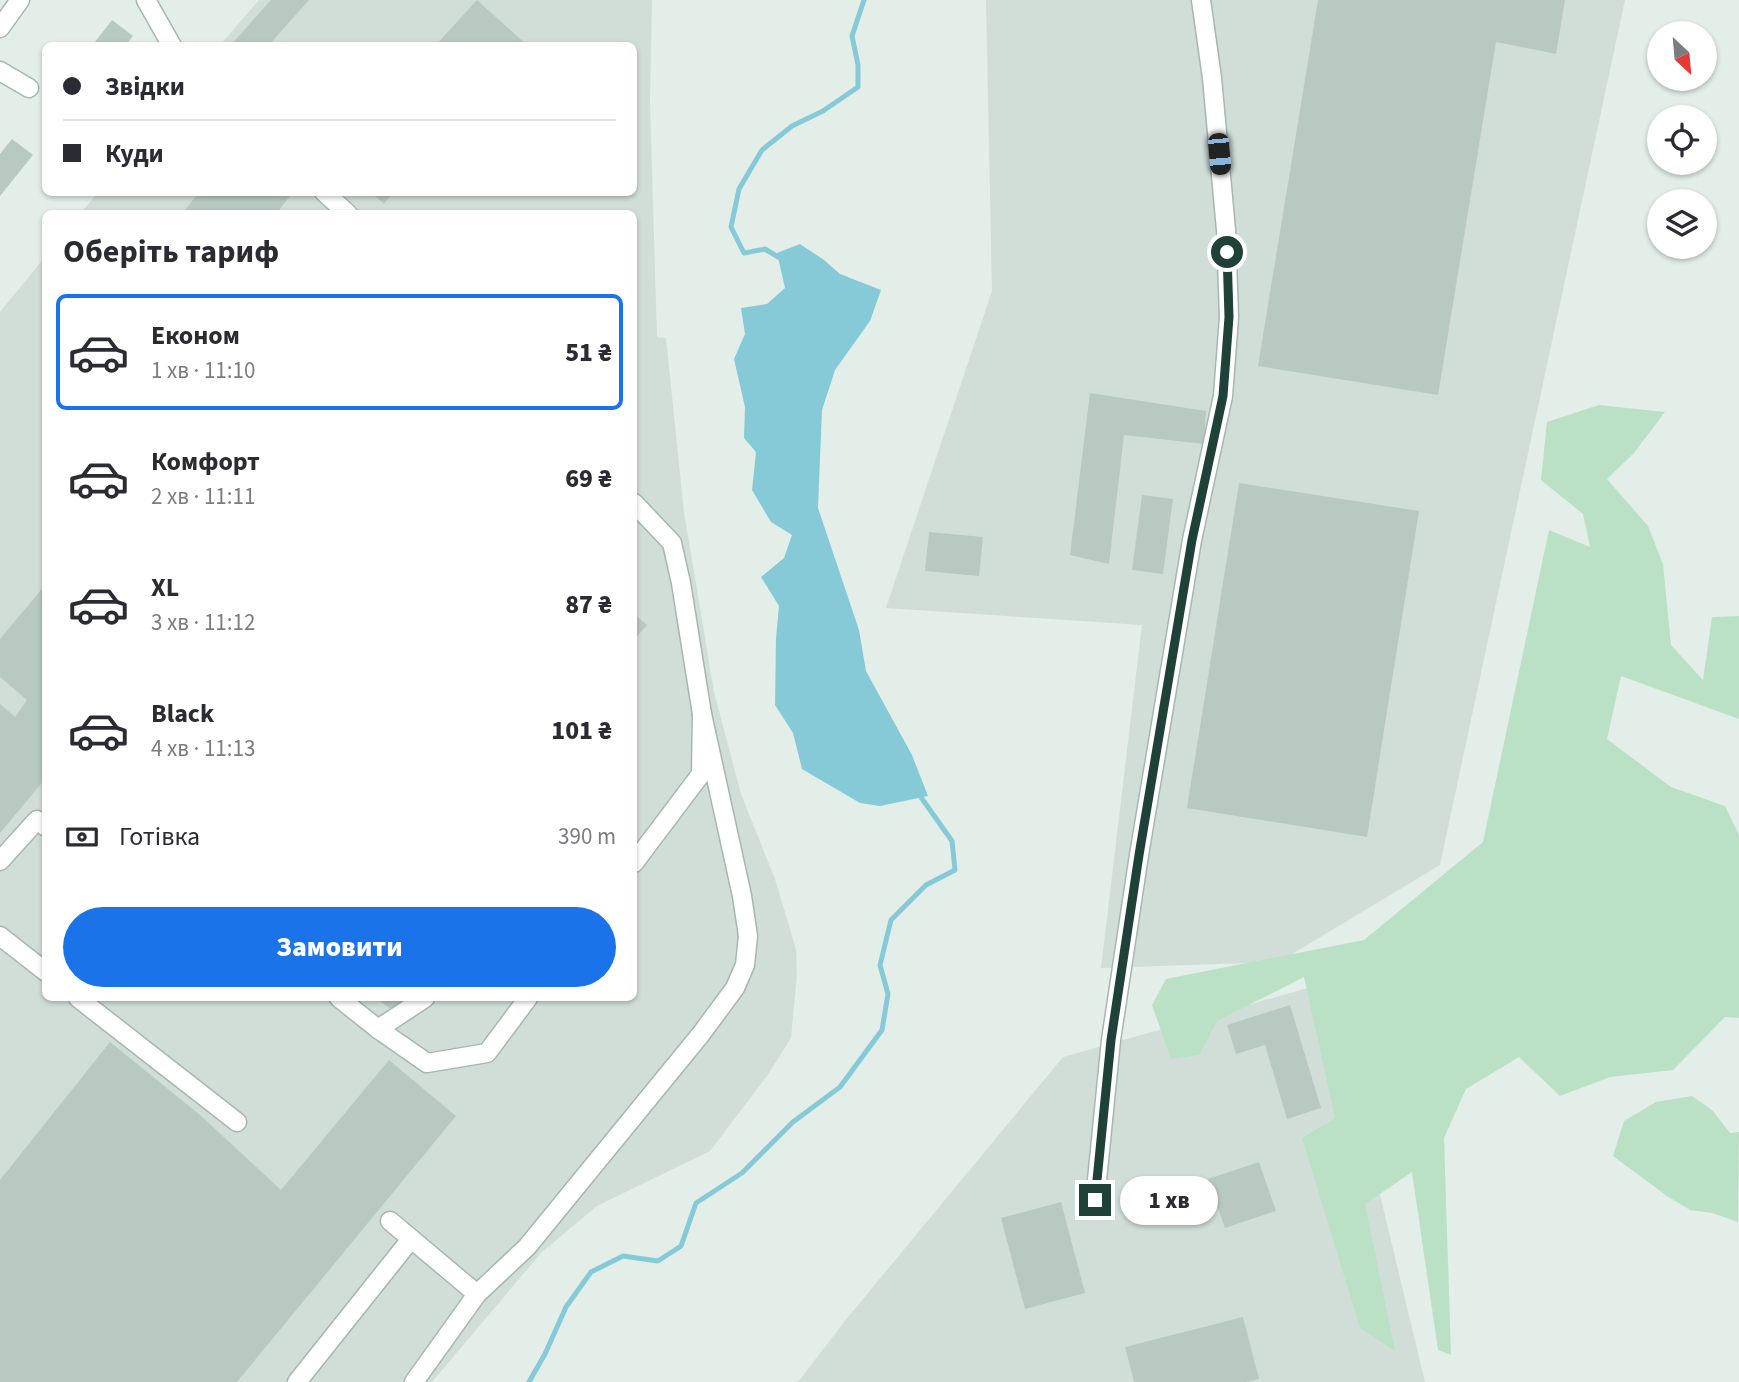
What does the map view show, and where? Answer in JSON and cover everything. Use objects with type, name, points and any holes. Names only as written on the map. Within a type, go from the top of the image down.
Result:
[{"type":"lane","points":[[0,28],[20,0]]},
{"type":"lane","points":[[146,0],[170,42]]},
{"type":"lane","points":[[1095,1200],[1111,1040],[1139,855],[1192,540],[1223,396],[1229,317],[1226,230],[1212,78],[1201,0]]},
{"type":"lane","points":[[0,71],[29,88]]},
{"type":"lane","points":[[328,196],[344,210]]},
{"type":"lane","points":[[414,1382],[477,1294],[527,1247],[701,1034],[735,988],[745,965],[748,936],[742,896],[702,714],[672,543],[637,506]]},
{"type":"lane","points":[[637,860],[701,774],[702,714]]},
{"type":"lane","points":[[0,860],[37,821],[42,824]]},
{"type":"lane","points":[[0,936],[42,969]]},
{"type":"lane","points":[[82,1001],[237,1122]]},
{"type":"lane","points":[[344,1001],[427,1063],[487,1053],[526,1001]]},
{"type":"lane","points":[[378,1029],[420,1001]]},
{"type":"lane","points":[[390,1221],[477,1294]]},
{"type":"lane","points":[[296,1382],[411,1239]]},
{"type":"shaded area","points":[[259,0],[652,0],[650,102],[657,337],[666,338],[684,512],[714,692],[741,794],[775,879],[796,949],[797,974],[791,1038],[767,1076],[710,1151],[597,1206],[541,1253],[432,1382],[0,1382],[0,312],[42,261],[42,1001],[637,1001],[637,210],[83,210],[95,196],[637,196],[637,42],[223,42]]},
{"type":"shaded area","points":[[986,0],[1625,0],[1440,865],[1279,962],[1101,968],[1142,625],[886,608],[992,291]]},
{"type":"shaded area","points":[[1329,982],[1425,1382],[798,1382],[844,1322],[1063,1057]]},
{"type":"green space","points":[[1599,405],[1665,412],[1634,453],[1607,479],[1648,526],[1663,564],[1671,645],[1703,680],[1712,617],[1739,616],[1739,719],[1621,676],[1607,739],[1671,787],[1725,806],[1739,835],[1739,1018],[1725,1017],[1673,1070],[1610,1077],[1560,1096],[1519,1057],[1466,1089],[1444,1138],[1451,1355],[1438,1350],[1412,1172],[1365,1204],[1395,1351],[1360,1328],[1302,1138],[1335,1118],[1304,977],[1217,1021],[1199,1055],[1171,1059],[1152,1005],[1166,979],[1364,940],[1483,842],[1549,530],[1590,547],[1583,514],[1541,480],[1547,422]]},
{"type":"green space","points":[[1692,1096],[1712,1110],[1730,1133],[1739,1132],[1738,1222],[1712,1213],[1690,1210],[1613,1156],[1624,1121],[1656,1102]]},
{"type":"water","points":[[800,244],[840,274],[881,290],[870,321],[835,370],[822,410],[818,508],[859,630],[866,671],[912,755],[928,796],[880,806],[860,803],[802,769],[793,733],[775,705],[779,606],[761,577],[784,558],[792,535],[771,522],[752,490],[756,452],[744,438],[745,407],[734,359],[745,334],[741,308],[767,304],[785,288],[777,253]]},
{"type":"building","points":[[271,0],[309,0],[272,42],[234,42]]},
{"type":"building","points":[[477,0],[524,42],[439,42]]},
{"type":"building","points":[[1318,0],[1565,0],[1556,54],[1496,42],[1438,395],[1258,366]]},
{"type":"building","points":[[112,20],[133,36],[128,42],[95,42]]},
{"type":"building","points":[[12,139],[33,155],[0,196],[0,154]]},
{"type":"building","points":[[196,196],[290,196],[279,210],[185,210]]},
{"type":"building","points":[[375,196],[391,196],[384,204]]},
{"type":"building","points":[[1090,393],[1206,411],[1204,444],[1124,435],[1109,564],[1070,555]]},
{"type":"building","points":[[1239,483],[1419,511],[1367,837],[1187,808]]},
{"type":"building","points":[[1142,495],[1173,499],[1163,574],[1132,570]]},
{"type":"building","points":[[929,532],[983,537],[979,576],[925,571]]},
{"type":"building","points":[[42,589],[42,783],[0,833],[0,704],[15,717],[27,700],[0,677],[0,639]]},
{"type":"building","points":[[637,617],[647,625],[637,637]]},
{"type":"building","points":[[380,1001],[406,1001],[396,1013]]},
{"type":"building","points":[[1290,1005],[1321,1108],[1287,1119],[1265,1045],[1236,1054],[1227,1025]]},
{"type":"building","points":[[110,1042],[200,1115],[281,1190],[389,1060],[456,1116],[237,1382],[0,1382],[0,1180]]},
{"type":"building","points":[[1259,1162],[1276,1211],[1225,1228],[1208,1179]]},
{"type":"building","points":[[1061,1202],[1085,1293],[1025,1309],[1001,1218]]},
{"type":"building","points":[[1243,1317],[1259,1379],[1246,1382],[1134,1382],[1125,1347]]},
{"type":"waterway","points":[[783,260],[765,249],[744,253],[731,227],[739,189],[762,150],[792,126],[823,111],[858,87],[858,65],[852,36],[864,0]]},
{"type":"waterway","points":[[529,1382],[566,1307],[591,1272],[623,1256],[658,1261],[681,1246],[696,1203],[742,1173],[793,1122],[840,1087],[882,1030],[888,994],[880,965],[891,920],[926,885],[955,870],[952,841],[918,793]]},
{"type":"route","points":[[1095,1200],[1111,1040],[1139,855],[1192,540],[1223,396],[1229,317],[1227,252]]}]
